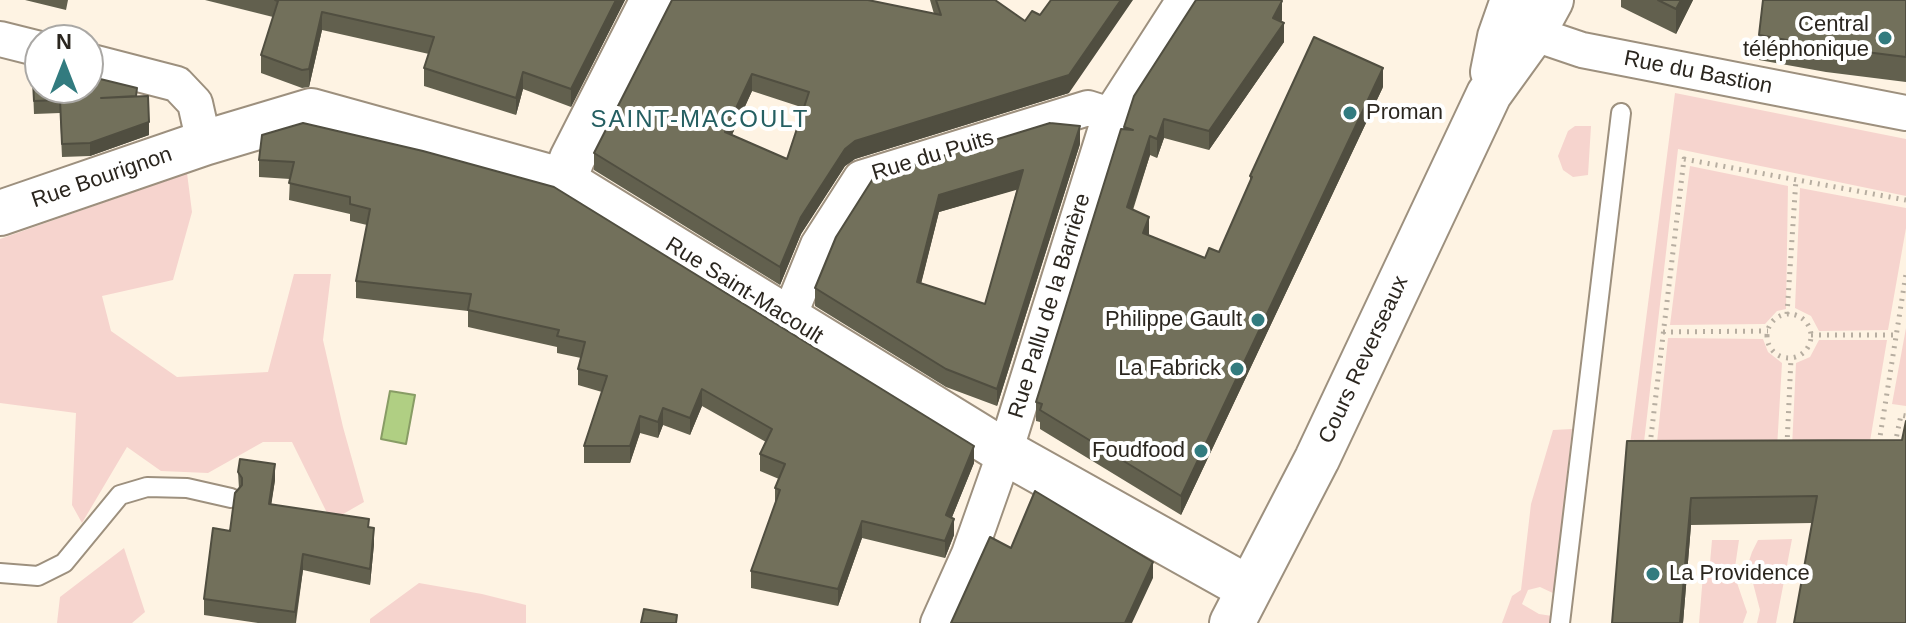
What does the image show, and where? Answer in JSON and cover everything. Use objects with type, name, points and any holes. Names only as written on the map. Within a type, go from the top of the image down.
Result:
[{"type":"street","points":[[564,181],[572,159],[653,0]]},
{"type":"street","name":"Rue Pallu de la Barrière","points":[[938,623],[969,554],[1005,452],[1110,115],[1184,0]]},
{"type":"street","name":"Cours Reverseaux","points":[[1240,606],[1317,459],[1532,8]]},
{"type":"street","name":"Rue du Bastion","points":[[1532,8],[1582,50],[1906,113]]},
{"type":"street","points":[[0,39],[24,45]]},
{"type":"street","points":[[104,65],[177,84],[195,103],[204,143]]},
{"type":"street","name":"Rue du Puits","points":[[788,319],[818,245],[861,178],[1088,108],[1110,115]]},
{"type":"street","name":"Rue Saint-Macoult","points":[[204,143],[311,111],[564,181],[1005,452],[1240,606]]},
{"type":"street","name":"Rue Bourignon","points":[[0,213],[204,143]]},
{"type":"lane","points":[[1560,623],[1621,113]]},
{"type":"lane","points":[[0,573],[38,576],[64,563],[120,495],[147,487],[187,488],[231,498]]},
{"type":"path","points":[[1650,447],[1684,159],[1906,200]]},
{"type":"path","points":[[1787,314],[1796,179]]},
{"type":"path","points":[[1877,456],[1896,335],[1902,320],[1906,274]]},
{"type":"path","points":[[1787,314],[1801,318],[1810,328],[1811,335],[1807,348],[1791,358],[1773,351],[1768,331],[1775,320],[1787,314]]},
{"type":"path","points":[[1663,332],[1768,331]]},
{"type":"path","points":[[1811,335],[1896,335]]},
{"type":"path","points":[[1786,457],[1791,358]]},
{"type":"path","points":[[1893,455],[1901,415],[1906,416]]},
{"type":"shaded area","points":[[1675,93],[1906,139],[1906,196],[1678,149],[1641,468],[1627,468]]},
{"type":"shaded area","points":[[1575,126],[1591,126],[1588,175],[1573,177],[1563,170],[1558,156],[1568,131]]},
{"type":"shaded area","points":[[1690,166],[1788,186],[1786,309],[1777,311],[1765,324],[1670,325]]},
{"type":"shaded area","points":[[187,173],[192,212],[173,280],[102,296],[111,331],[177,377],[268,372],[294,274],[331,274],[323,340],[364,502],[331,521],[292,442],[263,442],[208,473],[161,471],[127,447],[82,523],[72,505],[76,413],[0,403],[0,239]]},
{"type":"shaded area","points":[[1800,188],[1906,208],[1906,228],[1888,330],[1819,331],[1811,316],[1795,308]]},
{"type":"shaded area","points":[[1906,328],[1906,406],[1892,404]]},
{"type":"shaded area","points":[[1668,338],[1763,339],[1768,352],[1782,363],[1777,448],[1656,452]]},
{"type":"shaded area","points":[[1819,340],[1887,340],[1869,447],[1792,447],[1796,363],[1810,357]]},
{"type":"shaded area","points":[[390,391],[415,395],[406,444],[381,439]]},
{"type":"shaded area","points":[[1572,429],[1555,594],[1540,587],[1528,590],[1522,604],[1539,614],[1552,616],[1552,623],[1502,623],[1512,596],[1521,590],[1531,504],[1553,430]]},
{"type":"shaded area","points":[[1792,539],[1776,623],[1757,623],[1760,610],[1748,564],[1752,552],[1758,540]]},
{"type":"shaded area","points":[[1712,540],[1739,540],[1734,574],[1747,612],[1743,623],[1699,623],[1704,563],[1710,563]]},
{"type":"shaded area","points":[[124,548],[145,612],[132,623],[57,623],[60,597]]},
{"type":"shaded area","points":[[419,583],[526,605],[526,623],[370,623],[370,619]]},
{"type":"building","points":[[275,0],[616,0],[571,89],[523,72],[516,98],[424,68],[434,37],[322,12],[309,69],[302,70],[261,55],[278,1]]},
{"type":"building","points":[[672,0],[868,0],[941,15],[936,0],[995,0],[1025,21],[1032,11],[1040,15],[1051,0],[1121,0],[1069,75],[855,141],[845,149],[801,217],[780,267],[594,153]],"holes":[[[752,74],[809,92],[787,159],[725,132]]]},
{"type":"building","points":[[1196,0],[1281,0],[1273,18],[1284,23],[1209,131],[1164,119],[1157,139],[1150,136],[1127,207],[1149,217],[1143,233],[1205,258],[1209,248],[1219,252],[1314,37],[1383,68],[1181,496],[1040,410],[1042,404],[1036,402],[1121,129],[1133,130],[1124,127],[1134,96]]},
{"type":"building","points":[[1658,0],[1681,0],[1676,9]]},
{"type":"building","points":[[1763,0],[1906,0],[1906,57],[1759,35]]},
{"type":"building","points":[[104,80],[137,88],[136,96],[104,98]]},
{"type":"building","points":[[148,96],[149,122],[90,143],[62,144],[60,104],[104,104],[104,98]]},
{"type":"building","points":[[303,123],[423,151],[554,187],[974,446],[946,515],[954,519],[945,541],[862,521],[838,589],[751,571],[780,490],[775,488],[785,464],[760,454],[772,429],[702,389],[690,418],[663,408],[658,422],[640,416],[630,446],[584,446],[607,376],[578,369],[585,342],[557,336],[559,330],[468,310],[471,294],[356,281],[370,209],[350,204],[350,197],[289,183],[294,162],[259,160],[262,135]]},
{"type":"building","points":[[1050,123],[1080,126],[997,389],[946,369],[815,288],[836,237],[874,177]],"holes":[[[1023,170],[985,304],[917,282],[939,195]]]},
{"type":"building","points":[[1906,421],[1906,623],[1794,623],[1817,496],[1691,498],[1680,623],[1612,623],[1627,441],[1902,440]]},
{"type":"building","points":[[240,459],[275,464],[269,504],[369,519],[368,527],[374,528],[370,569],[303,554],[295,612],[204,599],[213,528],[230,531],[235,493],[242,485],[238,472]]},
{"type":"building","points":[[1035,491],[1153,562],[1125,623],[951,623],[990,537],[1011,548]]},
{"type":"building","points":[[644,609],[677,615],[676,623],[641,623]]},
{"type":"place","name":"Central téléphonique","points":[[1885,38]]},
{"type":"place","name":"Proman","points":[[1350,113]]},
{"type":"place","name":"Philippe Gault","points":[[1258,320]]},
{"type":"place","name":"La Fabrick","points":[[1237,369]]},
{"type":"place","name":"Foudfood","points":[[1201,451]]},
{"type":"place","name":"La Providence","points":[[1653,574]]},
{"type":"district","name":"SAINT-MACOULT","points":[[700,120]]}]
